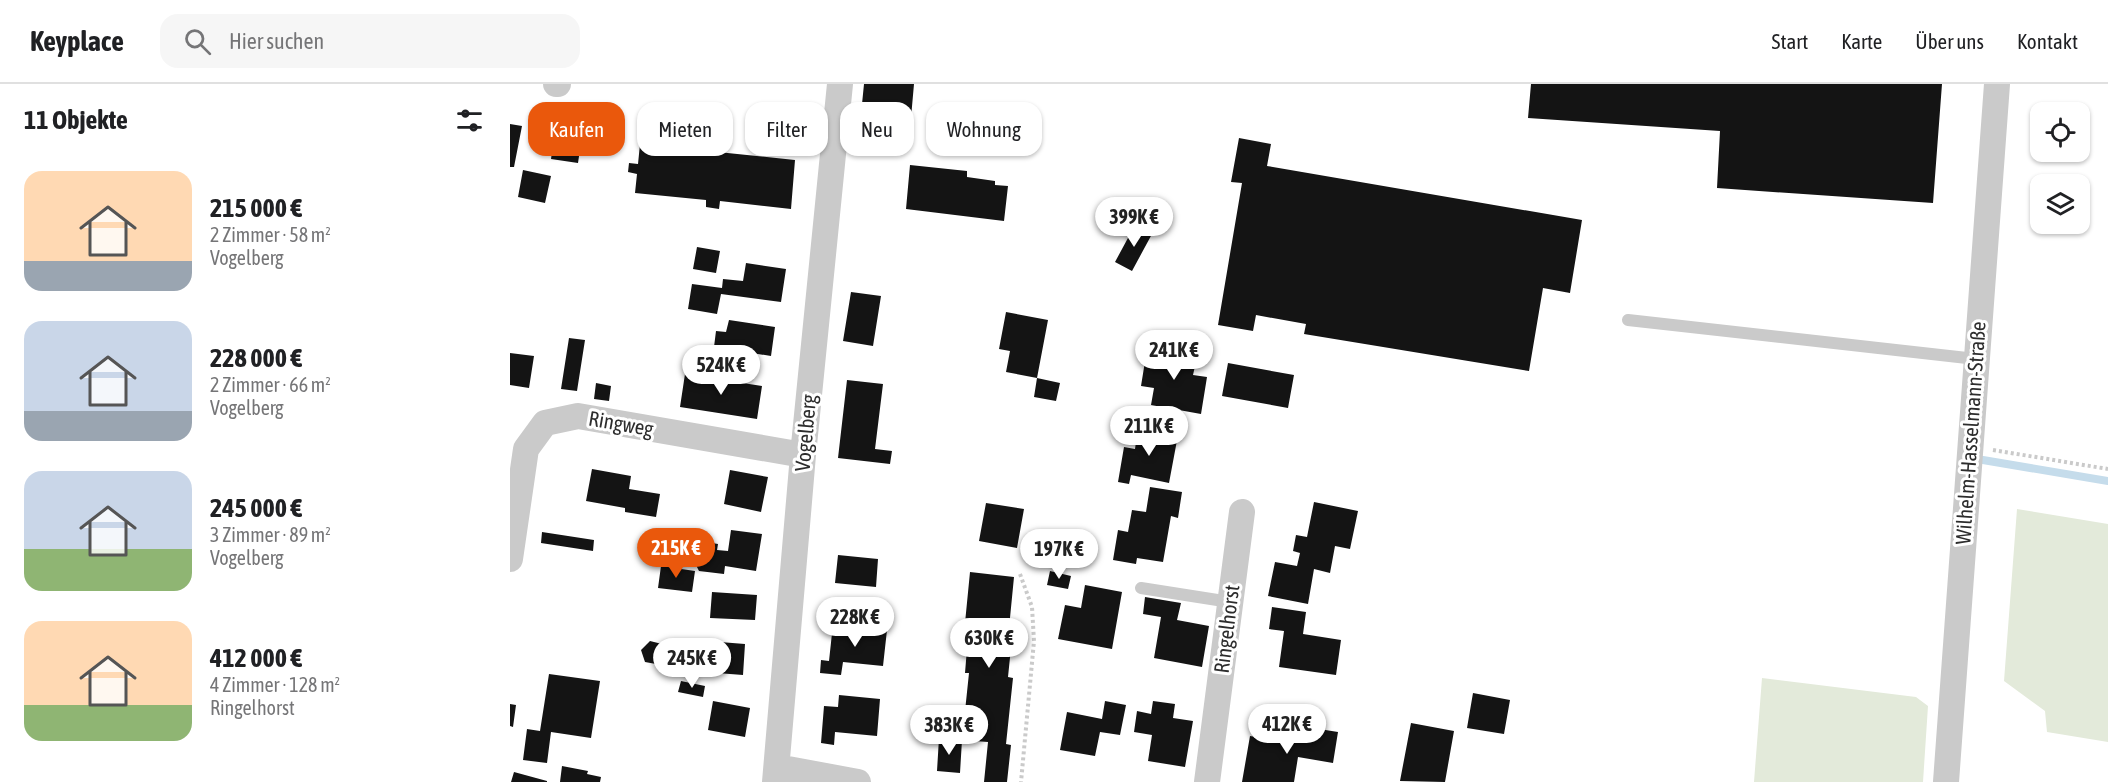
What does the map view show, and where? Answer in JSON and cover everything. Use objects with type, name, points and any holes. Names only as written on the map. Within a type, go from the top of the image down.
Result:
[{"type":"street","name":"Vogelberg","points":[[776,775],[803,455],[840,84]]},
{"type":"street","name":"Wilhelm-Hasselmann-Straße","points":[[1946,782],[1996,84]]},
{"type":"street","name":"Ringweg","points":[[510,559],[526,449],[545,423],[578,417],[803,455]]},
{"type":"street","name":"Ringelhorst","points":[[1207,782],[1242,512]]},
{"type":"street","points":[[776,775],[858,782]]},
{"type":"lane","points":[[1628,320],[1976,359]]},
{"type":"lane","points":[[1141,588],[1230,602]]},
{"type":"path","points":[[1970,447],[2108,469]]},
{"type":"path","points":[[1020,574],[1032,607],[1034,641],[1021,782]]},
{"type":"green space","points":[[2017,509],[2108,524],[2108,742],[2047,732],[2045,711],[2004,681]]},
{"type":"green space","points":[[1762,678],[1916,697],[1928,706],[1923,782],[1754,782]]},
{"type":"building","points":[[864,84],[914,84],[912,102],[862,102]]},
{"type":"building","points":[[1531,84],[1942,84],[1933,203],[1717,188],[1720,131],[1528,118]]},
{"type":"building","points":[[510,124],[522,126],[514,167],[510,167]]},
{"type":"building","points":[[1239,138],[1271,144],[1267,166],[1582,220],[1570,293],[1543,288],[1529,371],[1304,334],[1306,324],[1256,315],[1253,331],[1218,325],[1242,183],[1231,182]]},
{"type":"building","points":[[733,154],[795,160],[791,209],[720,201],[719,209],[706,207],[706,200],[635,193],[637,174],[628,172],[629,163],[638,164],[639,156],[733,156]]},
{"type":"building","points":[[551,156],[579,156],[578,163],[551,159]]},
{"type":"building","points":[[910,165],[967,171],[967,177],[995,181],[995,185],[1008,186],[1004,221],[906,209]]},
{"type":"building","points":[[523,170],[551,176],[545,203],[518,197]]},
{"type":"building","points":[[1135,225],[1152,234],[1132,271],[1115,262]]},
{"type":"building","points":[[697,247],[720,251],[716,273],[693,269]]},
{"type":"building","points":[[746,263],[786,269],[781,302],[721,294],[717,314],[688,309],[692,284],[722,288],[723,279],[743,281]]},
{"type":"building","points":[[851,292],[881,296],[873,346],[843,341]]},
{"type":"building","points":[[1006,312],[1048,320],[1037,378],[1006,372],[1010,351],[999,349]]},
{"type":"building","points":[[729,320],[775,327],[771,356],[714,347],[716,331],[726,332]]},
{"type":"building","points":[[569,338],[585,340],[577,391],[561,389]]},
{"type":"building","points":[[1147,349],[1197,357],[1193,375],[1207,377],[1201,414],[1151,405],[1154,388],[1141,386]]},
{"type":"building","points":[[510,353],[534,356],[529,388],[510,385]]},
{"type":"building","points":[[1228,363],[1294,375],[1288,408],[1222,396]]},
{"type":"building","points":[[685,374],[762,386],[757,419],[680,407]]},
{"type":"building","points":[[1037,378],[1060,383],[1056,401],[1034,397]]},
{"type":"building","points":[[847,380],[883,384],[875,449],[892,451],[890,464],[838,458]]},
{"type":"building","points":[[596,383],[611,386],[609,401],[594,399]]},
{"type":"building","points":[[1138,428],[1178,435],[1169,483],[1131,475],[1129,484],[1118,482],[1124,447],[1135,449]]},
{"type":"building","points":[[592,469],[631,476],[629,489],[660,494],[656,517],[625,512],[625,508],[586,501]]},
{"type":"building","points":[[730,470],[768,477],[761,512],[724,504]]},
{"type":"building","points":[[1150,487],[1182,492],[1178,518],[1171,516],[1163,562],[1137,558],[1136,564],[1113,560],[1118,530],[1128,532],[1132,510],[1146,512]]},
{"type":"building","points":[[1314,502],[1358,511],[1350,549],[1335,546],[1330,573],[1314,569],[1308,604],[1268,596],[1275,562],[1297,566],[1300,553],[1293,551],[1296,535],[1307,537]]},
{"type":"building","points":[[986,503],[1024,509],[1017,548],[979,541]]},
{"type":"building","points":[[731,530],[762,534],[756,571],[725,566],[724,574],[699,571],[696,565],[700,541],[718,544],[717,550],[728,551]]},
{"type":"building","points":[[542,532],[594,540],[593,551],[541,543]]},
{"type":"building","points":[[838,555],[878,559],[876,587],[835,583]]},
{"type":"building","points":[[661,566],[695,571],[692,592],[658,588]]},
{"type":"building","points":[[1050,571],[1071,576],[1068,589],[1047,585]]},
{"type":"building","points":[[970,572],[1014,577],[1009,628],[1013,628],[1008,677],[1013,678],[1006,744],[1011,745],[1007,782],[984,782],[988,742],[962,740],[969,673],[965,673],[969,624],[965,623]]},
{"type":"building","points":[[1085,585],[1122,592],[1112,649],[1058,639],[1065,605],[1081,608]]},
{"type":"building","points":[[712,592],[757,595],[755,620],[710,618]]},
{"type":"building","points":[[1145,597],[1181,603],[1177,620],[1209,626],[1202,667],[1154,658],[1161,617],[1143,614]]},
{"type":"building","points":[[1272,607],[1306,612],[1303,634],[1341,640],[1336,675],[1279,667],[1284,631],[1269,629]]},
{"type":"building","points":[[833,624],[887,630],[883,666],[843,662],[841,675],[820,673],[821,660],[829,661]]},
{"type":"building","points":[[650,641],[662,644],[665,655],[656,664],[645,662],[641,650]]},
{"type":"building","points":[[707,641],[745,644],[743,675],[704,672]]},
{"type":"building","points":[[549,674],[600,681],[591,738],[551,732],[547,763],[523,760],[527,729],[540,731]]},
{"type":"building","points":[[681,681],[705,686],[703,697],[678,692]]},
{"type":"building","points":[[1473,693],[1510,700],[1504,734],[1467,728]]},
{"type":"building","points":[[839,695],[880,699],[877,736],[835,732],[834,745],[821,743],[824,706],[838,707]]},
{"type":"building","points":[[713,701],[750,708],[745,737],[708,730]]},
{"type":"building","points":[[1105,701],[1126,705],[1120,735],[1100,732],[1095,756],[1060,750],[1067,712],[1102,719]]},
{"type":"building","points":[[1153,701],[1175,704],[1173,718],[1193,721],[1185,767],[1148,761],[1152,735],[1134,732],[1137,711],[1151,714]]},
{"type":"building","points":[[510,704],[516,705],[513,727],[510,726]]},
{"type":"building","points":[[1411,723],[1454,731],[1445,782],[1400,781]]},
{"type":"building","points":[[1294,725],[1338,732],[1333,763],[1298,757],[1294,782],[1242,782],[1250,736],[1291,743]]},
{"type":"building","points":[[939,738],[962,740],[960,773],[937,771]]},
{"type":"building","points":[[562,766],[588,771],[587,774],[601,777],[600,782],[560,782]]},
{"type":"building","points":[[514,772],[547,781],[547,782],[511,782]]},
{"type":"waterway","points":[[1977,459],[2108,481]]}]
